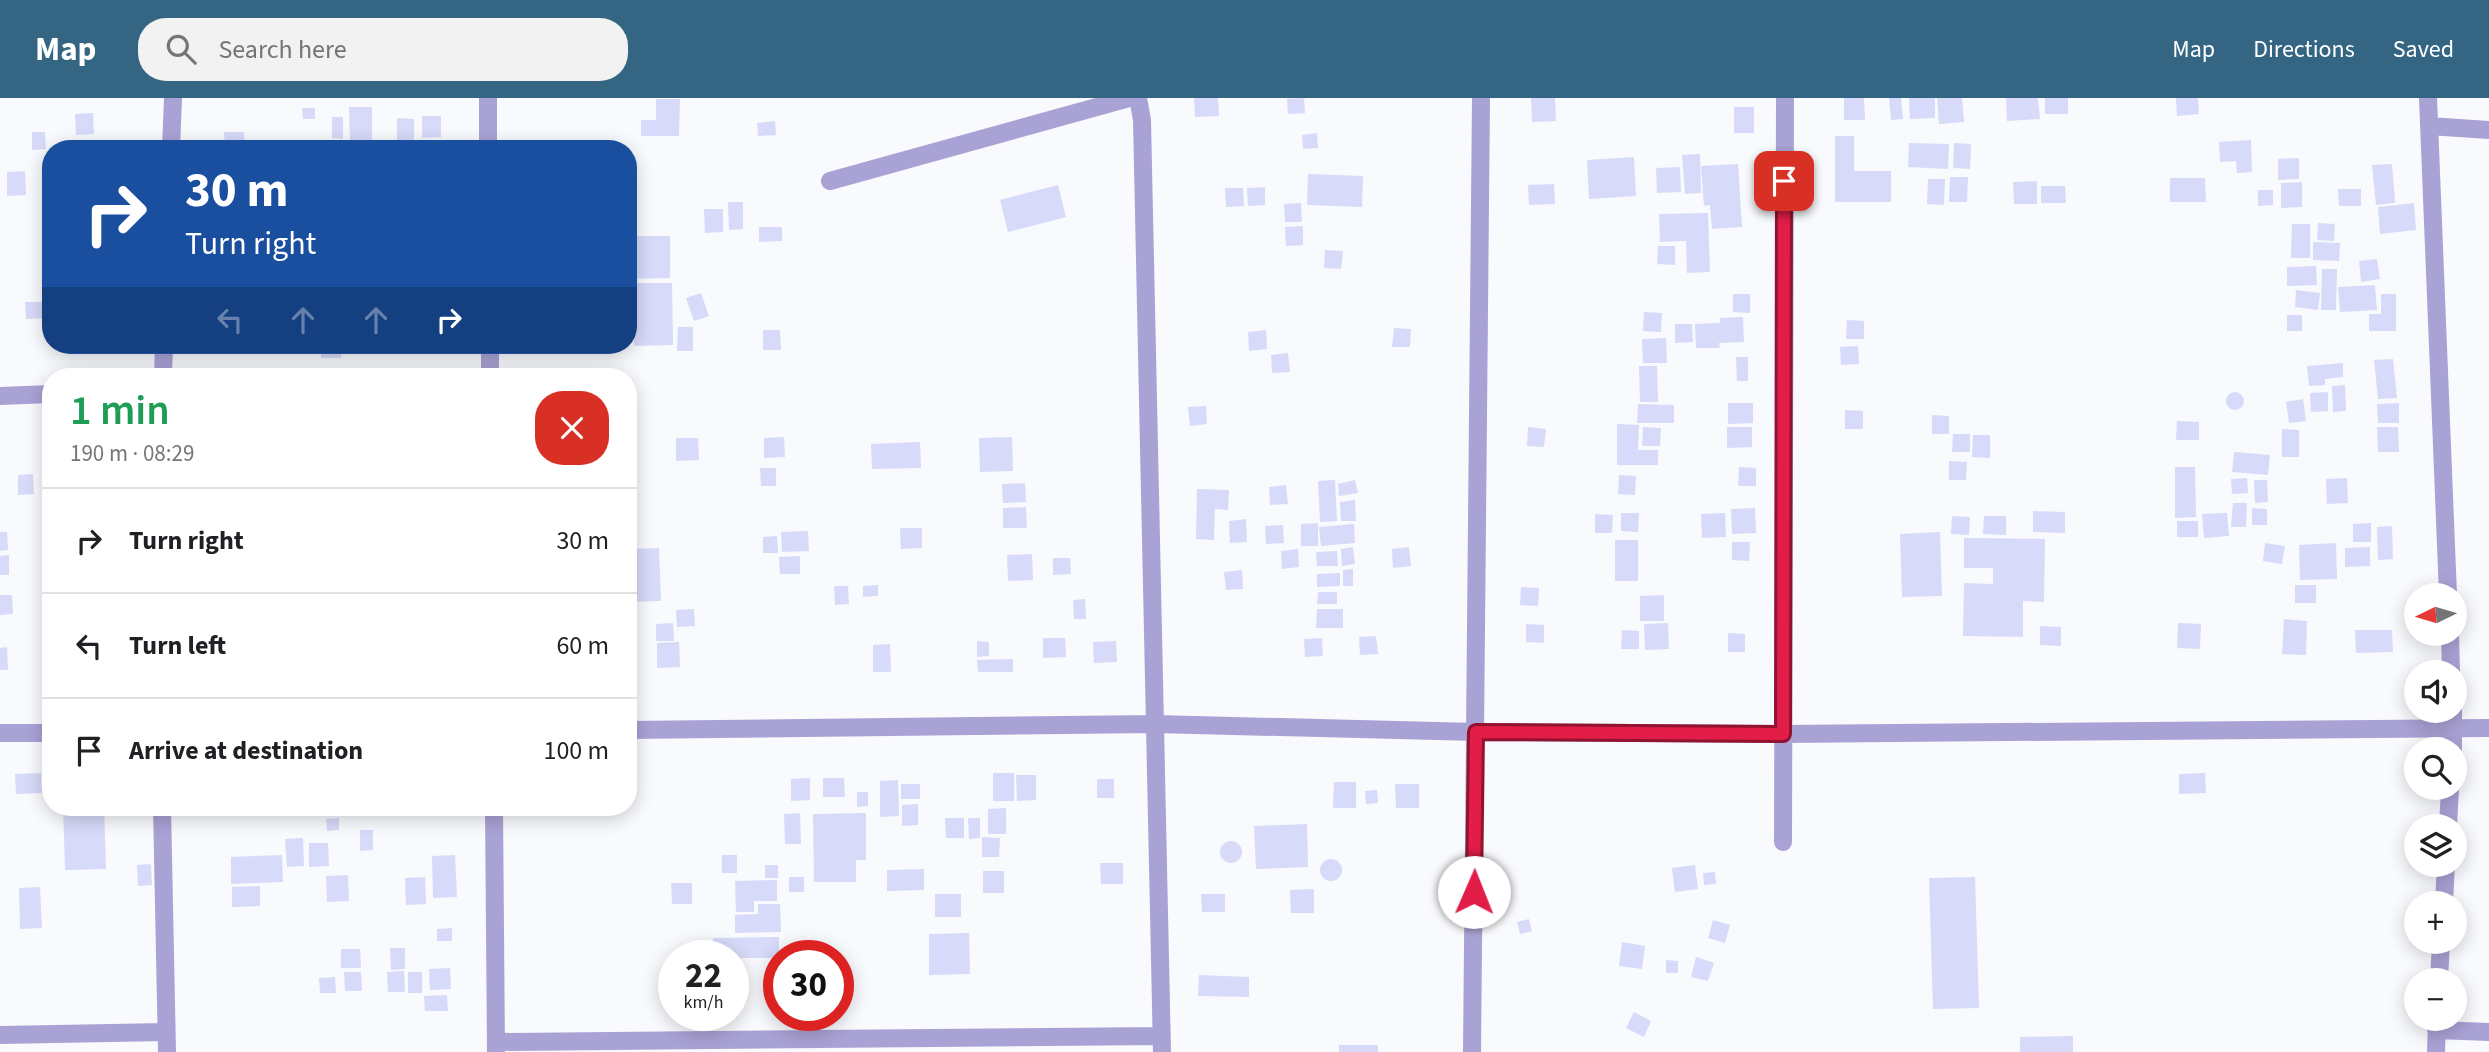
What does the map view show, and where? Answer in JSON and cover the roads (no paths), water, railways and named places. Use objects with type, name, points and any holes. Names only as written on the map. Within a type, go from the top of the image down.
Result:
[{"type":"street","points":[[171,140],[173,98]]},
{"type":"street","points":[[488,98],[488,140]]},
{"type":"street","points":[[830,181],[1129,98]]},
{"type":"street","points":[[494,816],[496,1047],[1162,1044],[1143,133],[1138,98]]},
{"type":"street","points":[[1472,1052],[1480,98]]},
{"type":"street","points":[[1783,842],[1785,98]]},
{"type":"street","points":[[2428,98],[2448,583]]},
{"type":"street","points":[[2429,126],[2489,130]]},
{"type":"street","points":[[0,396],[42,394]]},
{"type":"street","points":[[2454,723],[2454,737]]},
{"type":"street","points":[[637,730],[1155,724],[1476,732],[1783,734],[2489,729]]},
{"type":"street","points":[[0,733],[42,733]]},
{"type":"street","points":[[162,816],[167,1052]]},
{"type":"street","points":[[2467,1029],[2489,1032]]},
{"type":"street","points":[[2436,1052],[2437,1031]]},
{"type":"street","points":[[0,1035],[166,1032]]}]
